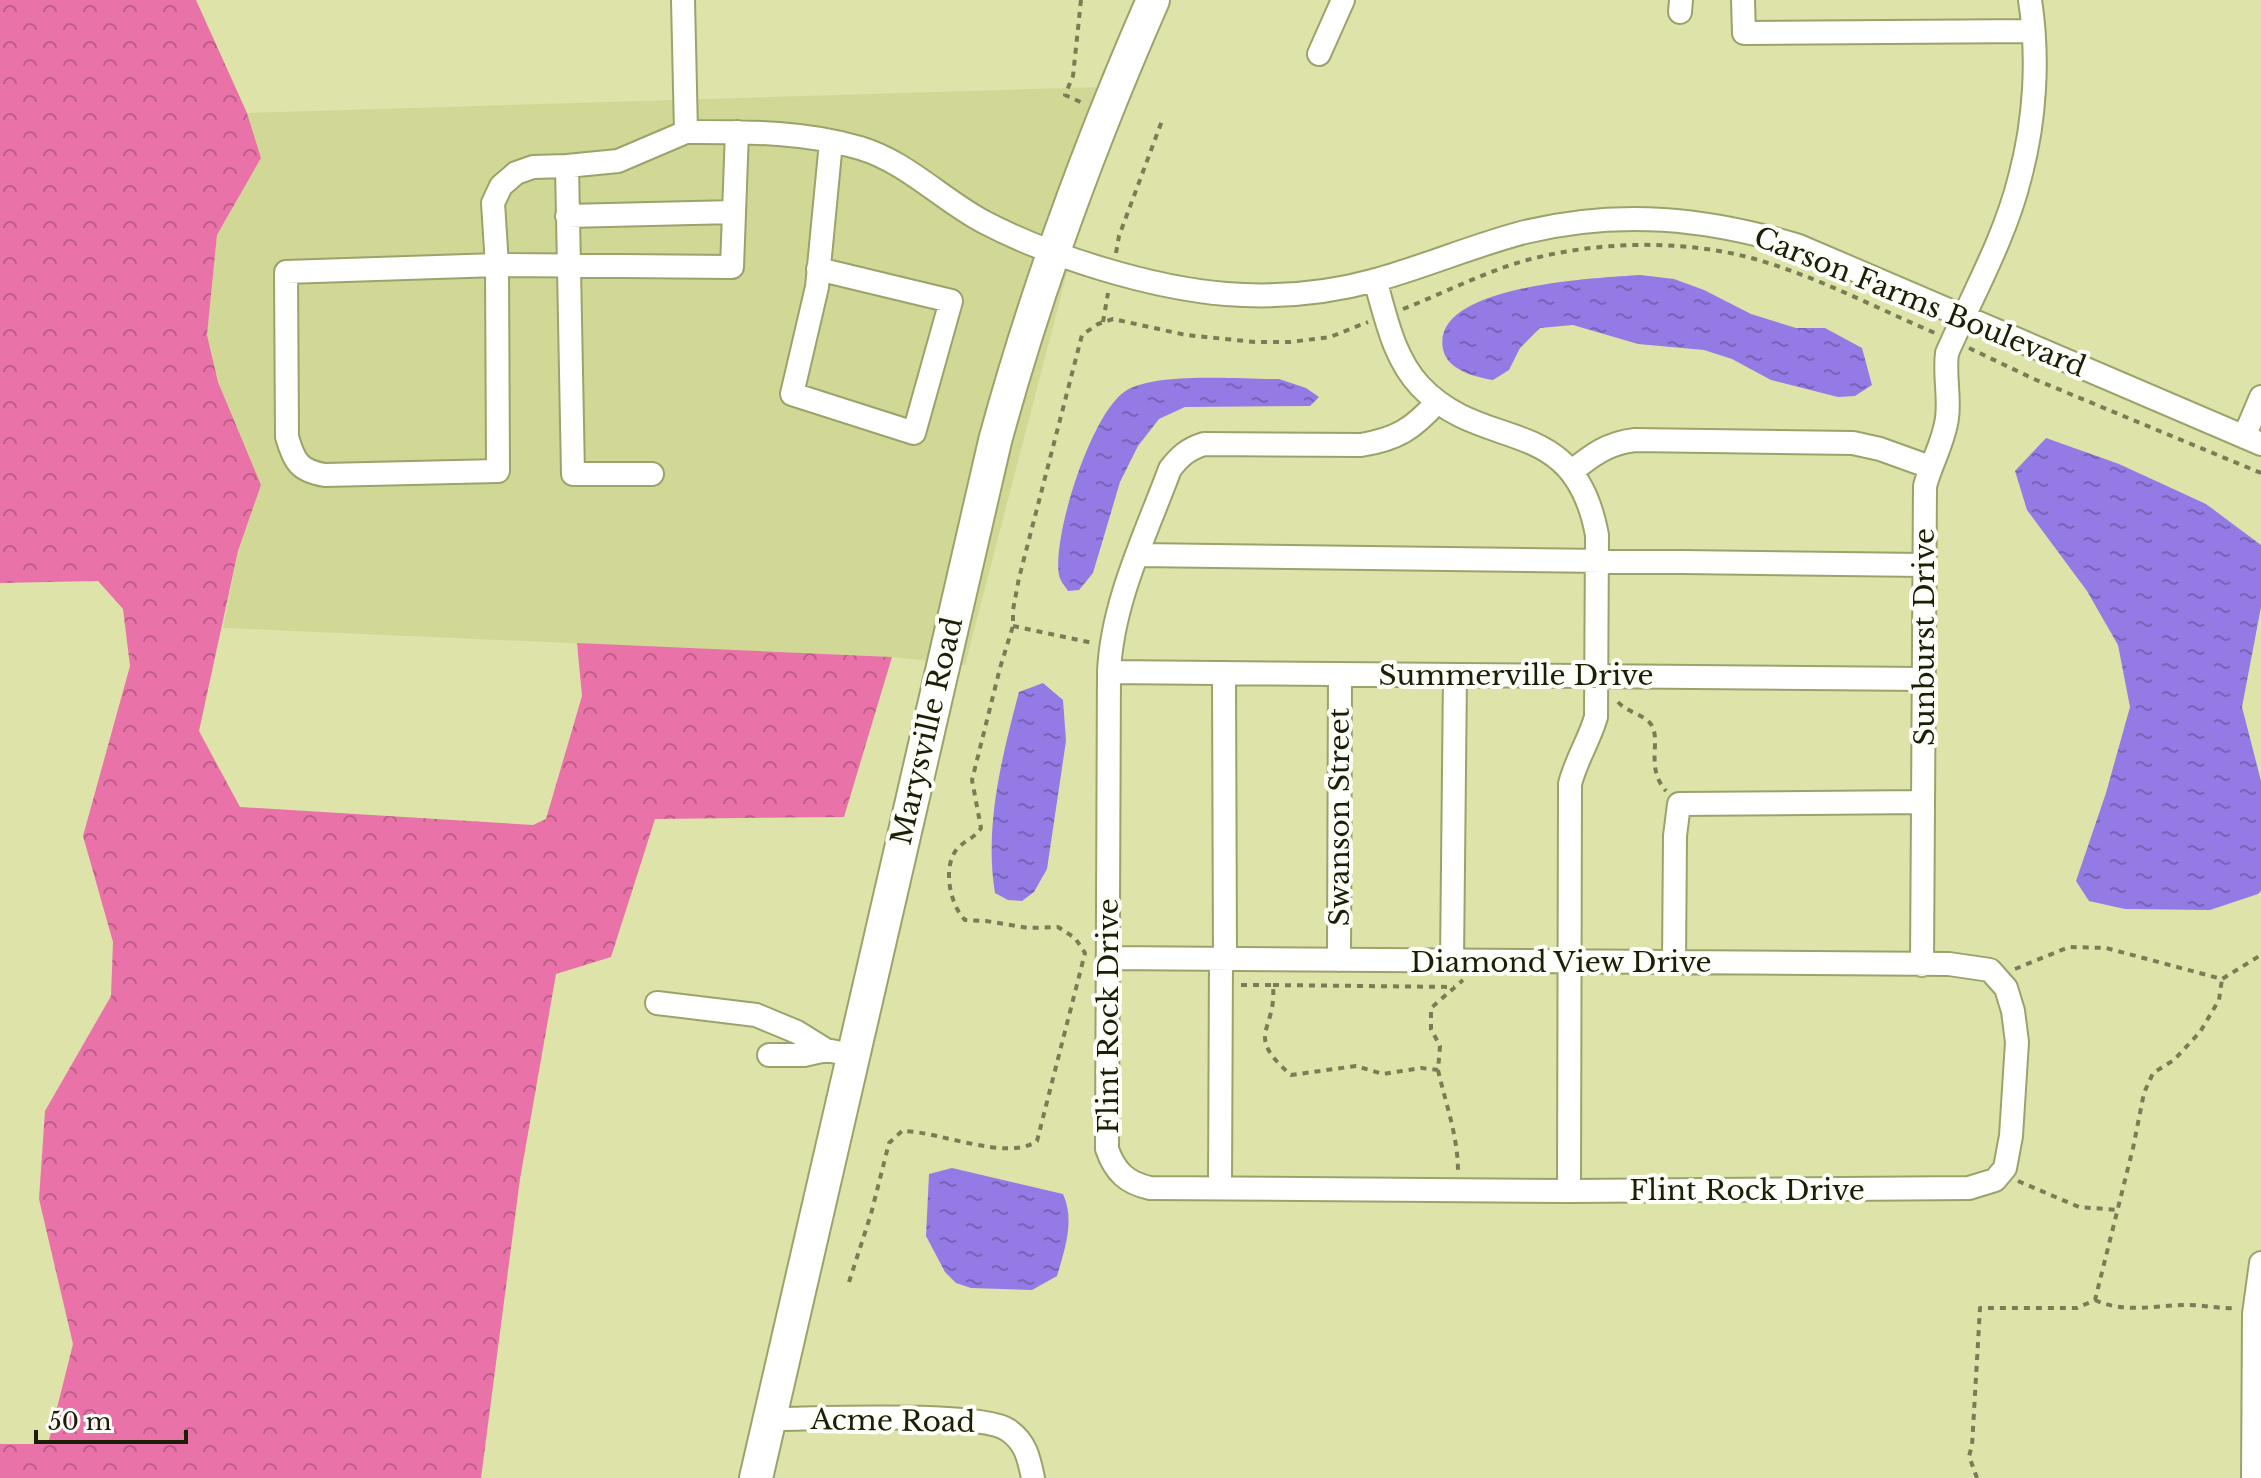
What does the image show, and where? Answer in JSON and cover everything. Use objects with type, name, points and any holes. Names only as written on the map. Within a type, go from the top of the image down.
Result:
[{"type":"highway","name":"Marysville Road","points":[[756,1478],[839,1053],[995,441],[1052,251],[1153,0]]},
{"type":"street","points":[[683,0],[686,132],[618,161],[533,167],[516,173],[501,186],[493,203],[497,265],[498,471],[325,475],[310,473],[292,456],[287,437],[286,272],[497,265],[732,267],[737,132]]},
{"type":"street","points":[[1319,54],[1343,0]]},
{"type":"street","points":[[1743,0],[1744,33],[2033,31]]},
{"type":"street","name":"Sunburst Drive","points":[[1922,965],[1925,486],[1948,416],[1947,353],[2020,180],[2034,91],[2030,0]]},
{"type":"street","name":"Carson Farms Boulevard","points":[[686,132],[810,137],[862,149],[914,175],[984,222],[1052,251],[1112,271],[1180,288],[1227,294],[1308,292],[1375,280],[1524,233],[1571,223],[1659,218],[1706,222],[1799,246],[2252,441]]},
{"type":"street","points":[[818,278],[951,301],[914,433],[792,394],[818,278],[831,142]]},
{"type":"street","points":[[567,166],[573,474],[652,474]]},
{"type":"street","points":[[567,216],[734,212]]},
{"type":"street","points":[[1375,280],[1393,341],[1403,364],[1418,384],[1437,402],[1459,416],[1527,439],[1550,451],[1571,472],[1584,491],[1593,513],[1597,535],[1596,717],[1591,735],[1575,763],[1570,784],[1569,1191]]},
{"type":"street","points":[[2252,441],[2261,397]]},
{"type":"street","name":"Flint Rock Drive","points":[[1437,402],[1420,422],[1383,442],[1361,445],[1204,444],[1178,457],[1170,469],[1116,618],[1110,646],[1107,1149],[1112,1164],[1122,1176],[1136,1185],[1150,1188],[1569,1191],[1969,1188],[1998,1177]]},
{"type":"street","points":[[1571,472],[1600,449],[1635,440],[1853,443],[1930,467]]},
{"type":"street","points":[[1139,555],[1924,565]]},
{"type":"street","name":"Summerville Drive","points":[[1109,672],[1924,679]]},
{"type":"street","points":[[1220,1188],[1224,673]]},
{"type":"street","name":"Swanson Street","points":[[1339,960],[1340,674]]},
{"type":"street","points":[[1455,675],[1459,969]]},
{"type":"street","points":[[1674,963],[1675,836],[1679,804],[1923,802]]},
{"type":"street","name":"Diamond View Drive","points":[[1108,958],[1339,960],[1459,969],[1569,962],[1949,964],[1990,970],[2002,983]]},
{"type":"street","points":[[1998,1177],[2005,1168],[2011,1136],[2017,1042],[2013,1011],[2002,983]]},
{"type":"street","points":[[657,1003],[756,1015],[839,1053]]},
{"type":"street","points":[[769,1055],[839,1053]]},
{"type":"street","points":[[2253,1478],[2255,1308],[2261,1263]]},
{"type":"street","name":"Acme Road","points":[[769,1419],[993,1423],[1020,1440],[1027,1451],[1033,1478]]},
{"type":"path","points":[[1081,0],[1073,76],[1065,95],[1105,114]]},
{"type":"path","points":[[1103,322],[1119,236],[1163,118]]},
{"type":"path","points":[[849,1282],[889,1143],[902,1131],[920,1131],[1017,1150],[1037,1141],[1085,953],[1075,938],[1058,927],[1028,928],[965,920],[955,910],[950,891],[951,865],[956,851],[977,835],[981,828],[972,780],[1013,626],[1019,578],[1082,335],[1103,322],[1113,319],[1186,335],[1290,342],[1330,337],[1527,260],[1642,245],[1696,248],[1755,259],[1814,280],[2034,379],[2261,473]]},
{"type":"path","points":[[1013,626],[1110,646]]},
{"type":"path","points":[[1613,695],[1627,711],[1650,722],[1654,732],[1656,777],[1679,804]]},
{"type":"path","points":[[2002,983],[2069,947],[2106,948],[2222,979],[2261,955]]},
{"type":"path","points":[[1458,1190],[1457,1134],[1449,1118],[1438,1070],[1440,1046],[1431,1029],[1431,1008],[1456,987],[1459,969]]},
{"type":"path","points":[[2095,1300],[2144,1093],[2153,1073],[2174,1060],[2200,1032],[2219,1000],[2222,979]]},
{"type":"path","points":[[1273,985],[1274,1000],[1264,1031],[1269,1056],[1291,1075],[1356,1066],[1383,1074],[1421,1068],[1438,1070]]},
{"type":"path","points":[[1220,987],[1456,987]]},
{"type":"path","points":[[1998,1177],[2079,1207],[2118,1210]]},
{"type":"path","points":[[2095,1300],[2107,1306],[2139,1309],[2187,1304],[2215,1309],[2255,1308]]},
{"type":"path","points":[[1977,1478],[1969,1456],[1980,1308],[2077,1308],[2095,1300]]},
{"type":"shaded area","points":[[1134,86],[1081,219],[965,665],[892,657],[223,628],[238,551],[261,485],[218,382],[207,335],[217,235],[261,158],[247,113]]},
{"type":"green space","points":[[0,0],[196,0],[247,113],[261,158],[217,235],[207,335],[218,382],[261,485],[238,551],[199,731],[240,807],[533,825],[546,819],[582,696],[577,643],[892,657],[844,817],[655,819],[611,957],[556,974],[520,1179],[481,1478],[0,1478],[0,1444],[48,1444],[73,1344],[39,1199],[45,1111],[111,996],[113,942],[83,836],[130,666],[123,609],[98,581],[0,583]]},
{"type":"water","points":[[1640,275],[1674,279],[1704,290],[1751,314],[1796,328],[1825,328],[1862,348],[1872,385],[1855,396],[1838,397],[1771,380],[1732,359],[1704,350],[1638,344],[1573,325],[1540,328],[1520,348],[1509,370],[1493,380],[1456,367],[1443,349],[1446,327],[1463,310],[1489,298],[1557,283]]},
{"type":"water","points":[[1279,379],[1306,388],[1319,397],[1310,406],[1185,407],[1159,419],[1138,446],[1120,482],[1093,573],[1079,590],[1068,591],[1060,577],[1058,557],[1068,505],[1088,447],[1114,402],[1127,390],[1158,381]]},
{"type":"water","points":[[2046,438],[2119,464],[2206,504],[2261,545],[2261,607],[2242,707],[2261,781],[2261,891],[2258,894],[2210,910],[2125,909],[2089,901],[2076,881],[2106,793],[2130,707],[2118,645],[2087,591],[2027,510],[2015,471]]},
{"type":"water","points":[[1043,683],[1063,700],[1066,741],[1047,869],[1034,892],[1022,901],[1008,900],[995,893],[992,868],[996,792],[1019,692]]},
{"type":"water","points":[[952,1168],[1063,1194],[1068,1224],[1057,1276],[1032,1290],[971,1288],[956,1283],[945,1272],[926,1236],[929,1174]]}]
